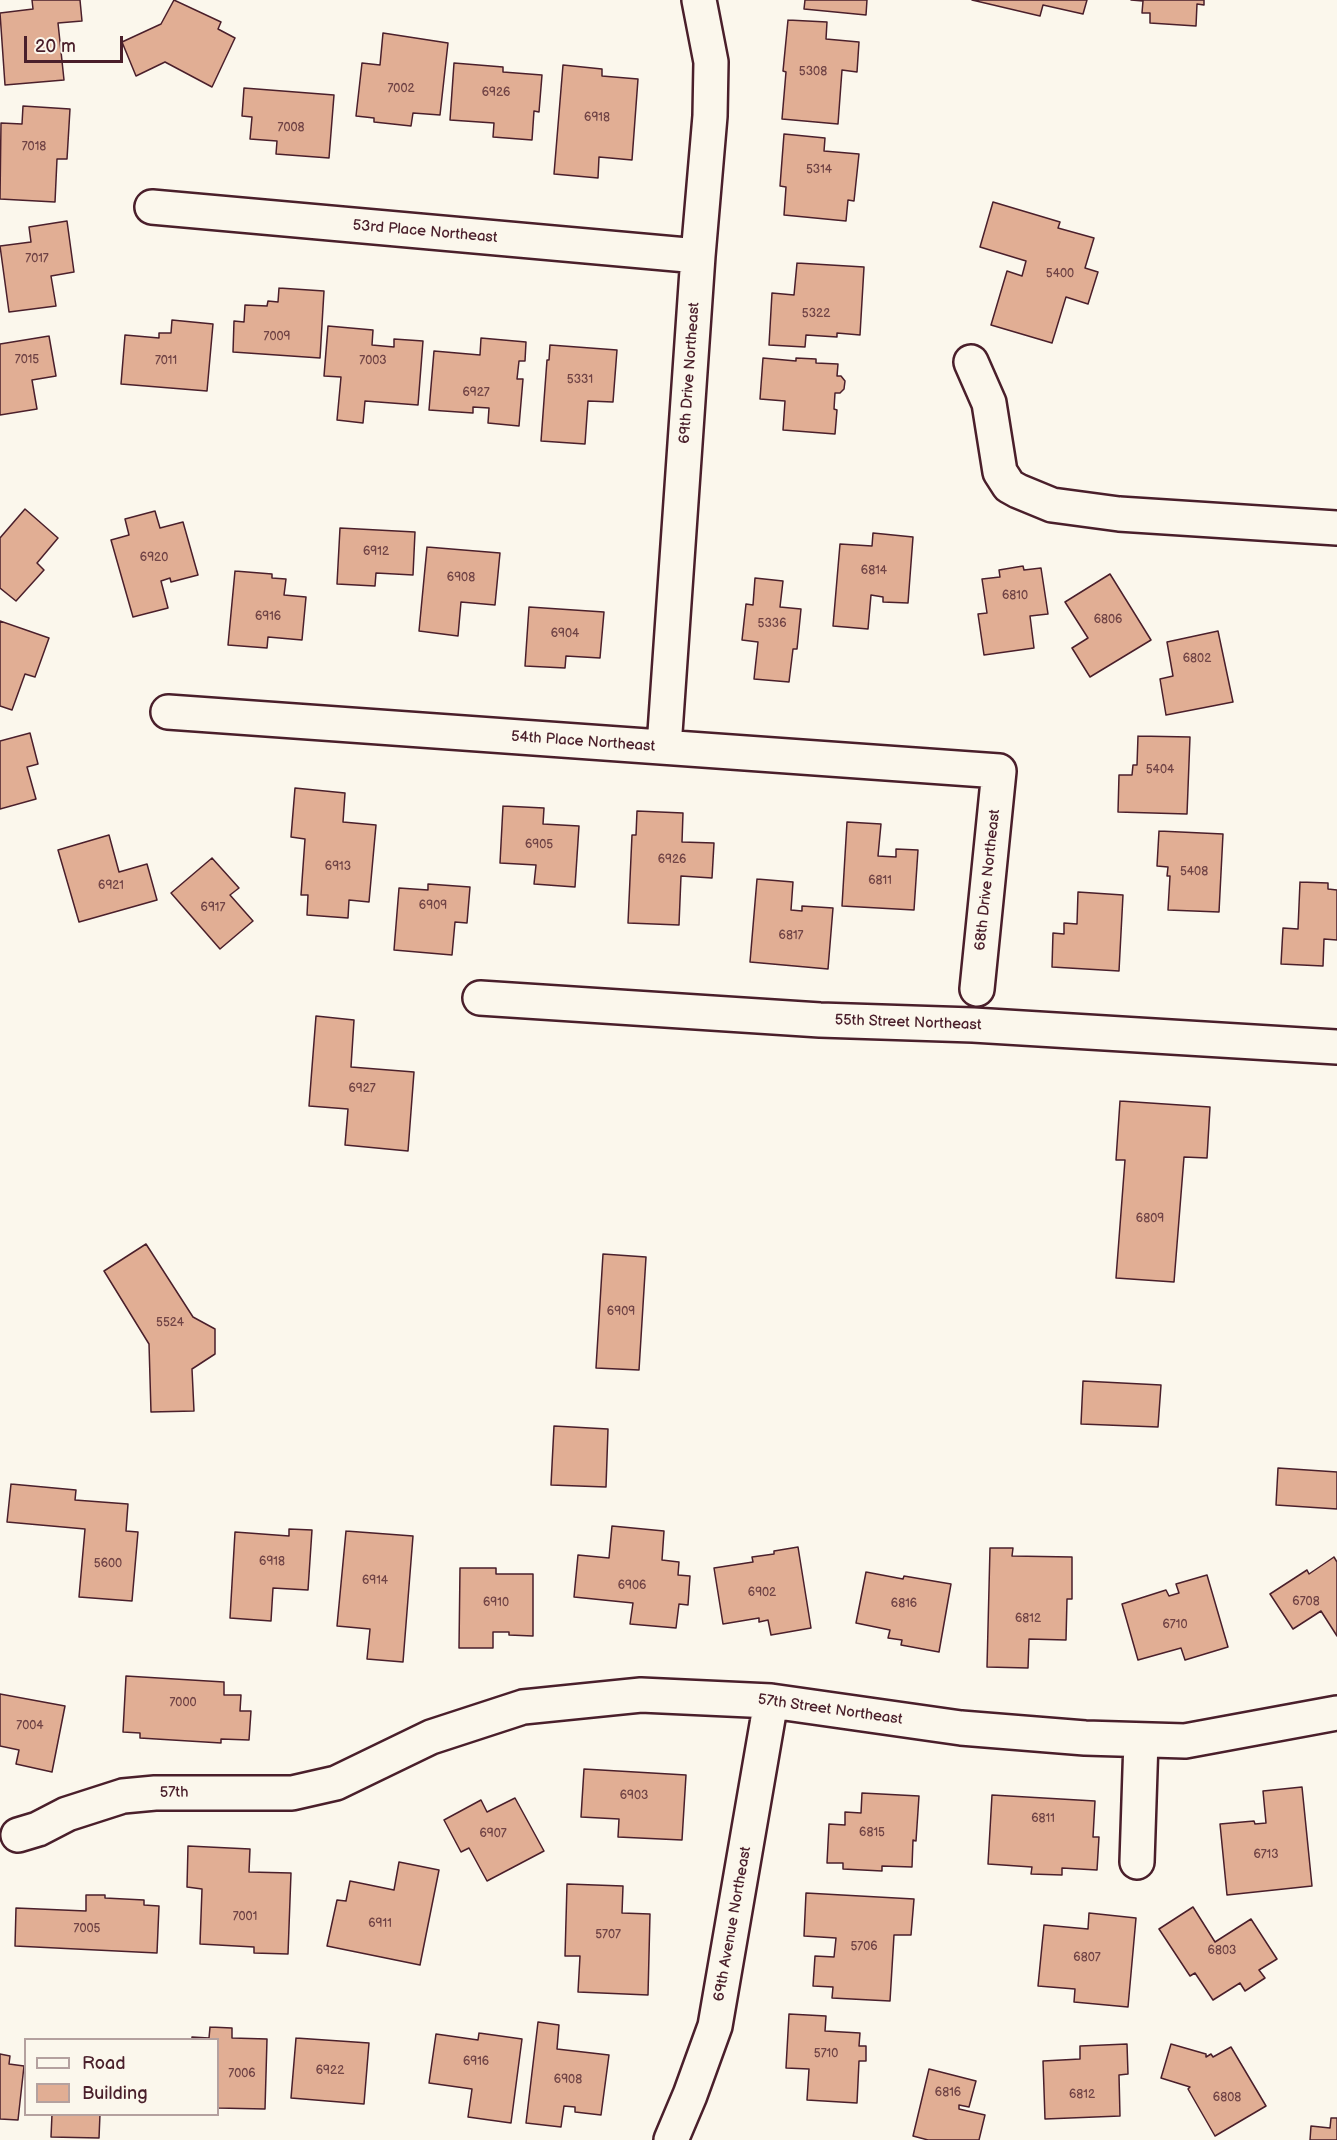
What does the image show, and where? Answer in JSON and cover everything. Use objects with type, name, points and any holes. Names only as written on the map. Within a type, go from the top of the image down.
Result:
[{"type":"street","name":"69th Drive Northeast","points":[[664,747],[710,116],[709,51],[699,0]]},
{"type":"street","name":"53rd Place Northeast","points":[[152,207],[698,256]]},
{"type":"street","points":[[971,362],[989,403],[1000,472],[1009,486],[1018,491],[1052,505],[1119,514],[1337,528]]},
{"type":"street","name":"54th Place Northeast","points":[[168,712],[999,771]]},
{"type":"street","name":"68th Drive Northeast","points":[[977,989],[999,771]]},
{"type":"street","name":"55th Street Northeast","points":[[480,998],[820,1020],[985,1026],[1337,1047]]},
{"type":"street","name":"57th Street Northeast","points":[[336,1783],[431,1737],[524,1707],[641,1695],[771,1701],[961,1728],[1141,1740],[1185,1741],[1337,1713]]},
{"type":"street","name":"69th Avenue Northeast","points":[[671,2140],[715,2026],[771,1701]]},
{"type":"street","points":[[1137,1862],[1141,1740]]},
{"type":"street","name":"57th","points":[[18,1835],[38,1829],[67,1814],[123,1796],[176,1793],[276,1794],[292,1793],[336,1783]]},
{"type":"building","points":[[32,0],[80,0],[82,21],[58,23],[64,80],[5,85],[0,13],[33,9]]},
{"type":"building","points":[[174,0],[221,22],[218,29],[235,38],[212,87],[165,62],[136,76],[122,42],[161,24]]},
{"type":"building","points":[[805,0],[867,0],[866,15],[804,9]]},
{"type":"building","points":[[972,0],[1087,0],[1083,14],[1043,5],[1040,16]]},
{"type":"building","points":[[1131,0],[1204,0],[1204,5],[1197,4],[1196,26],[1150,23],[1150,13],[1142,13],[1143,1]]},
{"type":"building","points":[[788,20],[827,22],[826,39],[859,42],[857,72],[842,70],[838,124],[782,119],[786,72],[783,71]]},
{"type":"building","points":[[383,33],[448,43],[440,115],[413,113],[411,126],[374,122],[374,118],[356,116],[362,63],[380,65]]},
{"type":"building","points":[[454,63],[503,67],[503,72],[542,75],[539,112],[534,111],[532,140],[493,137],[494,123],[450,120]]},
{"type":"building","points":[[563,65],[602,69],[602,76],[638,79],[632,160],[599,157],[598,178],[554,174]]},
{"type":"building","points":[[244,88],[334,95],[329,158],[276,154],[277,141],[250,139],[252,117],[242,116]]},
{"type":"building","points":[[23,106],[70,109],[67,159],[57,159],[55,202],[0,199],[1,123],[22,124]]},
{"type":"building","points":[[784,134],[825,138],[824,151],[859,154],[854,201],[848,200],[846,221],[784,215],[786,187],[780,186]]},
{"type":"building","points":[[993,202],[1060,222],[1058,228],[1094,238],[1085,268],[1098,272],[1088,304],[1066,297],[1052,343],[991,325],[1007,271],[1022,276],[1026,261],[980,247]]},
{"type":"building","points":[[67,221],[74,272],[51,276],[56,306],[9,312],[0,246],[31,242],[29,227]]},
{"type":"building","points":[[797,263],[864,267],[860,335],[837,333],[837,337],[806,335],[805,347],[769,345],[772,293],[794,295]]},
{"type":"building","points":[[279,288],[324,291],[320,358],[233,352],[234,321],[244,322],[245,305],[267,306],[268,301],[278,302]]},
{"type":"building","points":[[172,320],[213,324],[207,391],[121,384],[125,335],[159,338],[159,333],[171,333]]},
{"type":"building","points":[[328,326],[373,330],[372,345],[394,347],[394,339],[423,341],[418,405],[365,401],[363,423],[337,420],[341,377],[324,376]]},
{"type":"building","points":[[49,336],[56,376],[32,380],[37,409],[0,415],[0,344]]},
{"type":"building","points":[[481,338],[526,342],[525,361],[519,361],[517,379],[523,379],[519,426],[488,423],[489,408],[473,407],[473,413],[429,410],[434,351],[480,355]]},
{"type":"building","points":[[550,345],[617,350],[613,402],[588,401],[585,444],[541,441]]},
{"type":"building","points":[[763,358],[796,361],[796,358],[816,359],[816,363],[838,364],[837,376],[841,376],[845,381],[844,389],[840,393],[835,393],[834,409],[837,410],[835,434],[783,430],[785,401],[760,399]]},
{"type":"building","points":[[25,509],[58,538],[37,563],[44,570],[16,601],[0,588],[0,538]]},
{"type":"building","points":[[155,511],[160,528],[183,522],[198,575],[171,582],[170,578],[161,581],[168,608],[133,617],[111,540],[129,535],[125,519]]},
{"type":"building","points":[[340,528],[415,532],[413,575],[376,573],[375,586],[337,584]]},
{"type":"building","points":[[873,533],[913,537],[908,603],[883,602],[883,597],[871,595],[868,629],[833,626],[840,544],[872,546]]},
{"type":"building","points":[[427,547],[500,553],[495,605],[461,602],[458,636],[419,631]]},
{"type":"building","points":[[1023,566],[1024,570],[1041,568],[1048,614],[1030,616],[1034,648],[984,655],[978,614],[987,613],[982,579],[1000,577],[999,570]]},
{"type":"building","points":[[235,571],[272,574],[272,578],[286,579],[284,595],[306,597],[302,640],[268,637],[267,648],[228,645]]},
{"type":"building","points":[[1110,574],[1151,640],[1090,677],[1072,648],[1088,638],[1065,602]]},
{"type":"building","points":[[755,578],[783,581],[780,607],[801,609],[797,649],[793,649],[789,682],[754,679],[758,642],[742,640],[746,604],[753,605]]},
{"type":"building","points":[[529,607],[604,612],[600,658],[566,656],[565,668],[525,666]]},
{"type":"building","points":[[0,621],[49,638],[35,677],[25,674],[12,710],[0,706]]},
{"type":"building","points":[[1218,631],[1233,702],[1166,715],[1160,679],[1173,676],[1167,642]]},
{"type":"building","points":[[30,733],[38,764],[27,767],[36,799],[0,809],[0,741]]},
{"type":"building","points":[[1138,736],[1190,737],[1187,814],[1118,812],[1119,775],[1132,775],[1133,765],[1137,765]]},
{"type":"building","points":[[295,788],[345,793],[343,822],[376,825],[369,902],[349,900],[348,918],[307,915],[308,895],[301,895],[305,839],[291,837]]},
{"type":"building","points":[[503,806],[544,808],[543,824],[579,826],[575,887],[534,884],[536,865],[500,863]]},
{"type":"building","points":[[637,811],[683,813],[682,842],[714,843],[712,878],[681,876],[679,925],[628,923],[632,835],[636,835]]},
{"type":"building","points":[[847,822],[881,824],[878,856],[896,857],[896,849],[918,850],[914,910],[842,906]]},
{"type":"building","points":[[1159,831],[1223,834],[1219,912],[1168,910],[1170,876],[1167,876],[1168,867],[1157,866]]},
{"type":"building","points":[[109,835],[119,872],[147,864],[157,900],[79,922],[58,850]]},
{"type":"building","points":[[212,858],[239,888],[230,895],[253,921],[220,949],[171,893]]},
{"type":"building","points":[[757,879],[793,882],[791,910],[802,911],[802,906],[833,908],[828,969],[750,962]]},
{"type":"building","points":[[1300,882],[1328,883],[1328,889],[1337,890],[1337,940],[1324,939],[1323,966],[1281,964],[1283,928],[1298,929]]},
{"type":"building","points":[[428,884],[470,887],[467,923],[455,922],[452,955],[394,950],[399,888],[428,890]]},
{"type":"building","points":[[1078,892],[1123,895],[1119,971],[1052,967],[1053,933],[1064,934],[1064,923],[1077,924]]},
{"type":"building","points":[[316,1016],[354,1020],[351,1067],[414,1072],[408,1151],[345,1145],[348,1109],[309,1106]]},
{"type":"building","points":[[1120,1101],[1210,1107],[1207,1158],[1184,1157],[1174,1282],[1116,1278],[1125,1160],[1116,1160]]},
{"type":"building","points":[[146,1244],[193,1317],[215,1329],[215,1354],[192,1369],[194,1411],[151,1412],[149,1344],[104,1271]]},
{"type":"building","points":[[603,1254],[646,1257],[639,1370],[596,1368]]},
{"type":"building","points":[[1083,1381],[1161,1385],[1158,1427],[1081,1424]]},
{"type":"building","points":[[554,1426],[608,1429],[606,1487],[551,1485]]},
{"type":"building","points":[[1278,1468],[1337,1472],[1337,1509],[1276,1505]]},
{"type":"building","points":[[11,1484],[76,1490],[75,1500],[128,1504],[126,1531],[138,1532],[132,1601],[79,1597],[85,1529],[7,1522]]},
{"type":"building","points":[[612,1526],[664,1531],[662,1560],[679,1562],[678,1575],[690,1576],[688,1605],[679,1604],[676,1628],[630,1624],[633,1603],[574,1597],[578,1555],[609,1558]]},
{"type":"building","points":[[289,1529],[312,1530],[308,1590],[273,1588],[271,1621],[230,1618],[235,1532],[289,1536]]},
{"type":"building","points":[[346,1531],[413,1536],[403,1662],[367,1659],[370,1629],[337,1626]]},
{"type":"building","points":[[798,1547],[811,1628],[771,1635],[768,1620],[759,1622],[759,1618],[723,1624],[714,1568],[753,1562],[752,1557]]},
{"type":"building","points":[[990,1548],[1013,1548],[1012,1556],[1072,1557],[1072,1599],[1067,1599],[1066,1640],[1029,1639],[1028,1668],[987,1667]]},
{"type":"building","points":[[1334,1557],[1337,1562],[1337,1636],[1321,1611],[1293,1629],[1270,1594],[1307,1570],[1309,1574]]},
{"type":"building","points":[[460,1568],[496,1568],[496,1574],[533,1574],[533,1636],[493,1632],[493,1648],[459,1648]]},
{"type":"building","points":[[866,1572],[951,1584],[939,1652],[901,1645],[902,1640],[888,1638],[890,1630],[856,1623]]},
{"type":"building","points":[[1207,1575],[1228,1647],[1185,1660],[1181,1648],[1138,1660],[1122,1604],[1166,1590],[1169,1596],[1179,1593],[1176,1584]]},
{"type":"building","points":[[126,1676],[224,1682],[224,1695],[241,1695],[240,1711],[251,1711],[249,1740],[221,1739],[221,1743],[140,1738],[140,1733],[123,1732]]},
{"type":"building","points":[[0,1694],[65,1706],[52,1772],[16,1764],[19,1750],[0,1746]]},
{"type":"building","points":[[584,1769],[686,1775],[682,1840],[618,1837],[619,1819],[581,1817]]},
{"type":"building","points":[[1302,1787],[1312,1886],[1227,1895],[1220,1824],[1254,1821],[1255,1824],[1266,1823],[1263,1791]]},
{"type":"building","points":[[862,1793],[919,1796],[912,1867],[882,1866],[882,1871],[843,1869],[843,1863],[827,1863],[829,1824],[845,1825],[845,1812],[861,1813]]},
{"type":"building","points":[[992,1795],[1095,1801],[1093,1837],[1099,1837],[1097,1870],[1062,1868],[1062,1875],[1031,1874],[1032,1867],[988,1864]]},
{"type":"building","points":[[515,1798],[544,1851],[487,1881],[469,1848],[461,1852],[444,1820],[481,1800],[487,1812]]},
{"type":"building","points":[[188,1846],[250,1849],[249,1872],[291,1873],[288,1954],[254,1953],[254,1947],[200,1944],[202,1889],[187,1887]]},
{"type":"building","points":[[399,1862],[439,1870],[420,1965],[327,1946],[337,1900],[346,1901],[350,1881],[394,1890]]},
{"type":"building","points":[[567,1884],[623,1886],[622,1913],[650,1914],[648,1995],[578,1992],[580,1956],[565,1956]]},
{"type":"building","points":[[806,1893],[914,1899],[911,1935],[894,1935],[890,2001],[832,1998],[833,1987],[813,1986],[815,1956],[834,1957],[836,1938],[804,1936]]},
{"type":"building","points":[[86,1895],[144,1900],[144,1905],[159,1906],[157,1953],[15,1946],[16,1908],[86,1911]]},
{"type":"building","points":[[1193,1907],[1215,1942],[1251,1919],[1277,1959],[1259,1970],[1265,1978],[1245,1991],[1240,1983],[1213,2000],[1195,1973],[1190,1976],[1159,1929]]},
{"type":"building","points":[[1089,1913],[1136,1918],[1128,2007],[1074,2002],[1075,1989],[1038,1986],[1044,1925],[1088,1929]]},
{"type":"building","points":[[789,2014],[826,2016],[825,2031],[860,2033],[859,2046],[866,2046],[866,2061],[859,2061],[857,2103],[807,2100],[809,2069],[786,2068]]},
{"type":"building","points":[[538,2022],[559,2025],[557,2049],[609,2055],[601,2115],[575,2112],[575,2107],[564,2106],[561,2127],[526,2123]]},
{"type":"building","points":[[210,2027],[232,2028],[232,2038],[267,2039],[265,2109],[219,2108],[219,2038],[209,2038]]},
{"type":"building","points":[[479,2033],[522,2039],[511,2123],[468,2117],[472,2089],[429,2083],[436,2034],[478,2040]]},
{"type":"building","points":[[296,2038],[369,2043],[364,2104],[291,2098]]},
{"type":"building","points":[[1127,2044],[1128,2074],[1119,2075],[1120,2116],[1045,2119],[1043,2061],[1080,2059],[1080,2046]]},
{"type":"building","points":[[1171,2044],[1206,2054],[1206,2057],[1211,2054],[1213,2057],[1231,2047],[1266,2106],[1215,2136],[1188,2089],[1190,2087],[1161,2078]]},
{"type":"building","points":[[0,2054],[10,2056],[9,2064],[24,2066],[18,2120],[0,2119]]},
{"type":"building","points":[[929,2069],[976,2081],[969,2107],[959,2105],[959,2109],[985,2115],[979,2140],[928,2140],[913,2136]]},
{"type":"building","points":[[52,2116],[100,2116],[99,2138],[51,2137]]},
{"type":"building","points":[[1331,2118],[1337,2118],[1337,2140],[1310,2140],[1311,2126],[1330,2128]]}]
